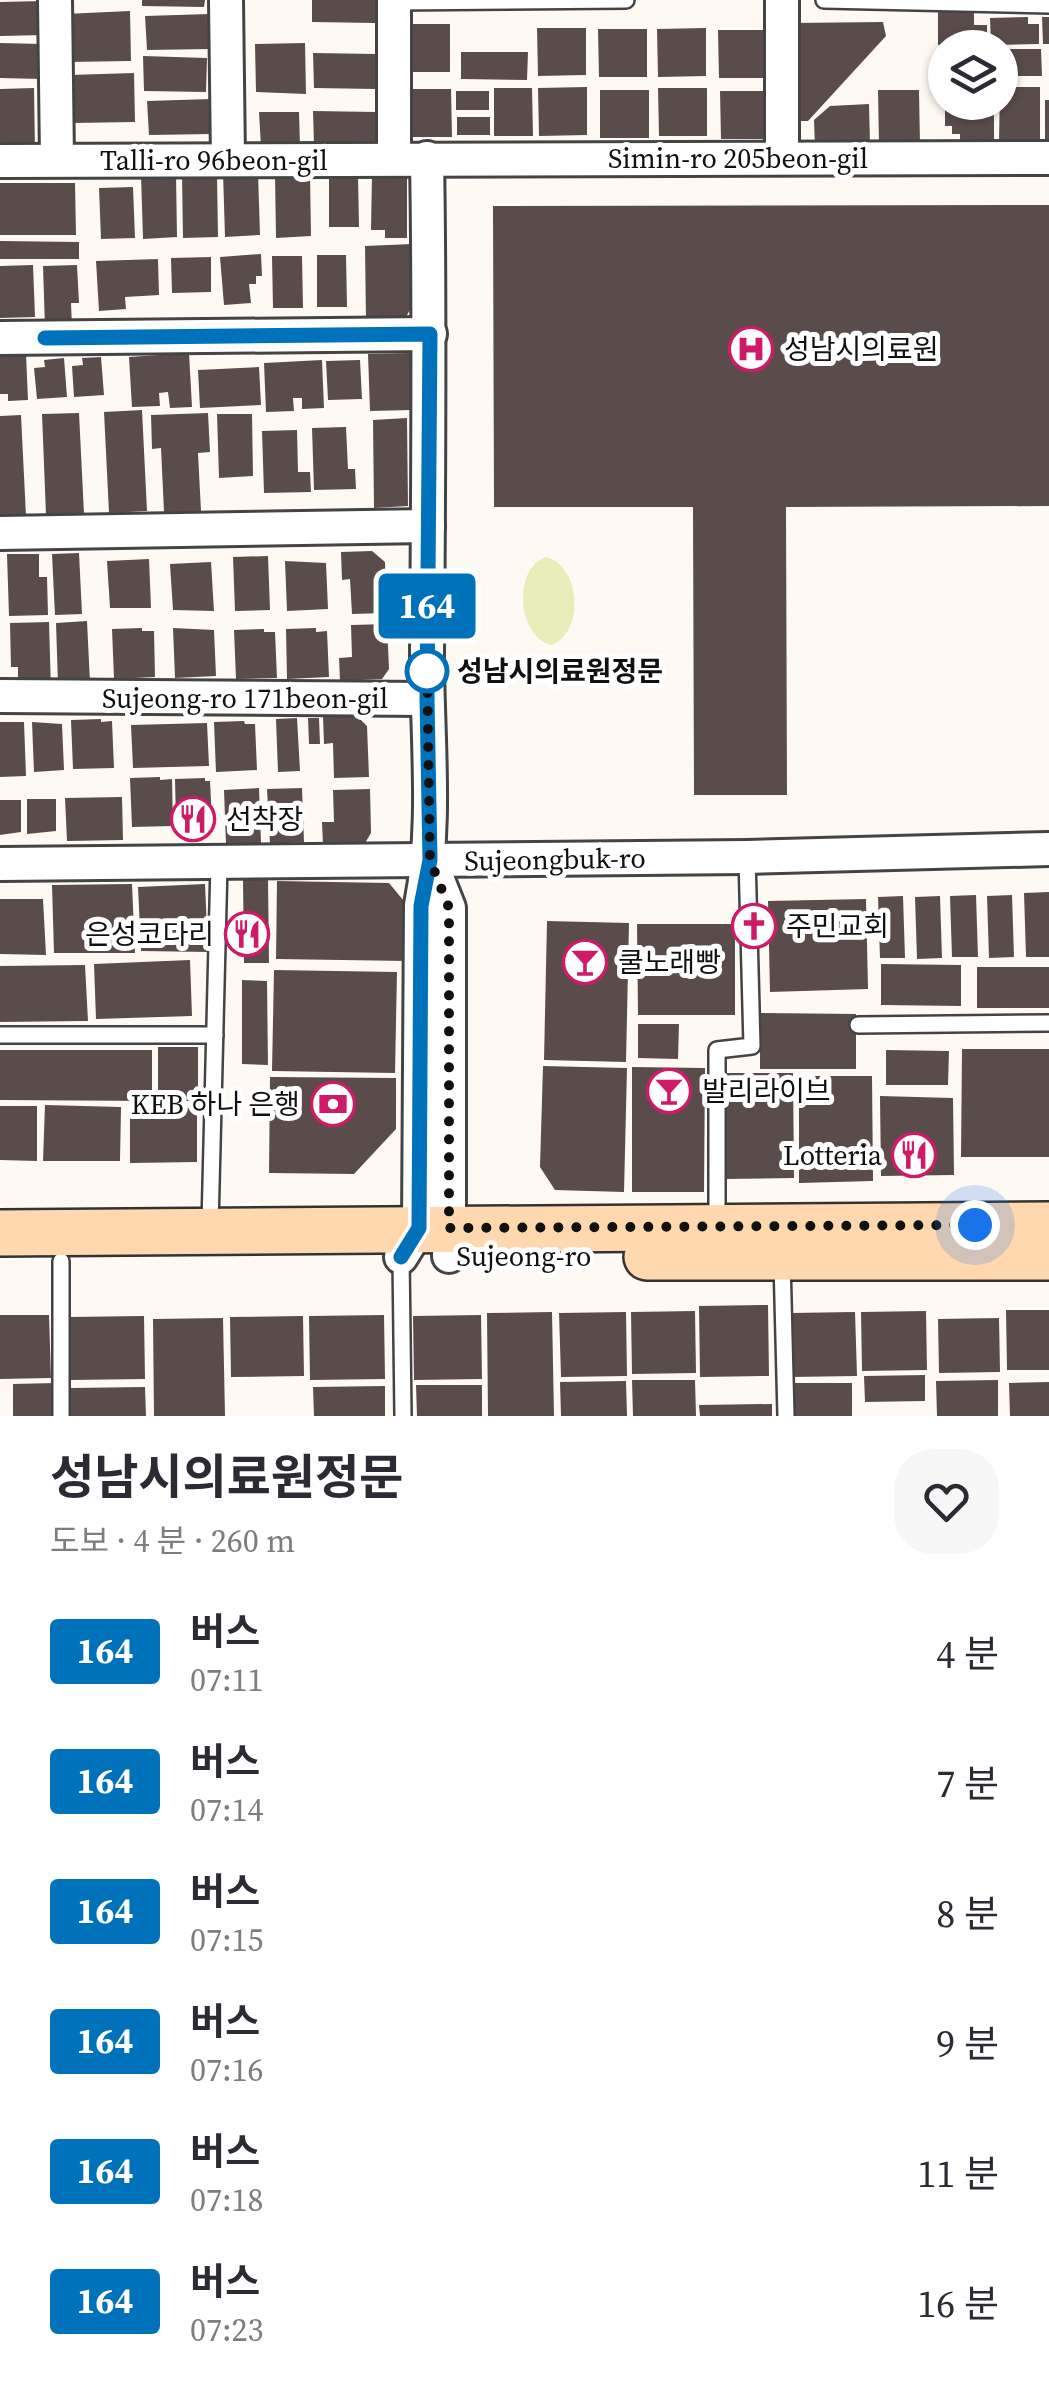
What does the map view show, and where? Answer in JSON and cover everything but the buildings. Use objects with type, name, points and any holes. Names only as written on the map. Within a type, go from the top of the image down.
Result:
[{"type":"main road","name":"Sujeong-ro","points":[[0,1261],[717,1226],[1049,1225]]},
{"type":"main road","name":"Sujeong-ro","points":[[0,1233],[210,1231],[782,1257],[1049,1257]]},
{"type":"street","points":[[56,0],[58,160]]},
{"type":"street","points":[[226,0],[228,160]]},
{"type":"street","points":[[782,0],[782,158]]},
{"type":"street","name":"Sujeong-ro 171beon-gil","points":[[394,1],[430,334],[430,860],[449,908],[430,1242]]},
{"type":"street","name":"Talli-ro 96beon-gil","points":[[0,161],[411,158]]},
{"type":"street","name":"Simin-ro 205beon-gil","points":[[411,158],[1049,158]]},
{"type":"street","points":[[0,338],[430,334]]},
{"type":"street","points":[[0,533],[428,526]]},
{"type":"street","name":"Sujeong-ro 171beon-gil","points":[[0,696],[427,699]]},
{"type":"street","name":"Sujeongbuk-ro","points":[[0,864],[747,857],[1049,849]]},
{"type":"lane","points":[[394,1],[626,0]]},
{"type":"lane","points":[[824,0],[1049,5]]},
{"type":"lane","points":[[717,1226],[717,1050],[752,1046],[747,857]]},
{"type":"lane","points":[[210,1231],[219,864]]},
{"type":"lane","points":[[858,1024],[1049,1023]]},
{"type":"lane","points":[[0,1035],[215,1034]]},
{"type":"lane","points":[[403,1416],[430,1242]]},
{"type":"lane","points":[[782,1257],[786,1416]]},
{"type":"lane","points":[[61,1260],[61,1416]]},
{"type":"green space","points":[[546,557],[566,573],[574,600],[569,627],[551,645],[531,629],[523,602],[528,575]]},
{"type":"bus line","name":"164","points":[[45,338],[430,334],[430,860],[421,906],[419,1228],[401,1257]]},
{"type":"place","name":"성남시의료원","points":[[751,349]]},
{"type":"place","name":"성남시의료원정문","points":[[427,671]]},
{"type":"place","name":"선착장","points":[[193,819]]},
{"type":"place","name":"주민교회","points":[[754,926]]},
{"type":"place","name":"은성코다리","points":[[247,934]]},
{"type":"place","name":"쿨노래빵","points":[[585,962]]},
{"type":"place","name":"발리라이브","points":[[669,1091]]},
{"type":"place","name":"KEB 하나 은행","points":[[333,1104]]},
{"type":"place","name":"Lotteria","points":[[914,1155]]},
{"type":"route","points":[[427,671],[427,664],[430,860],[449,908],[449,1228],[975,1225]]}]
